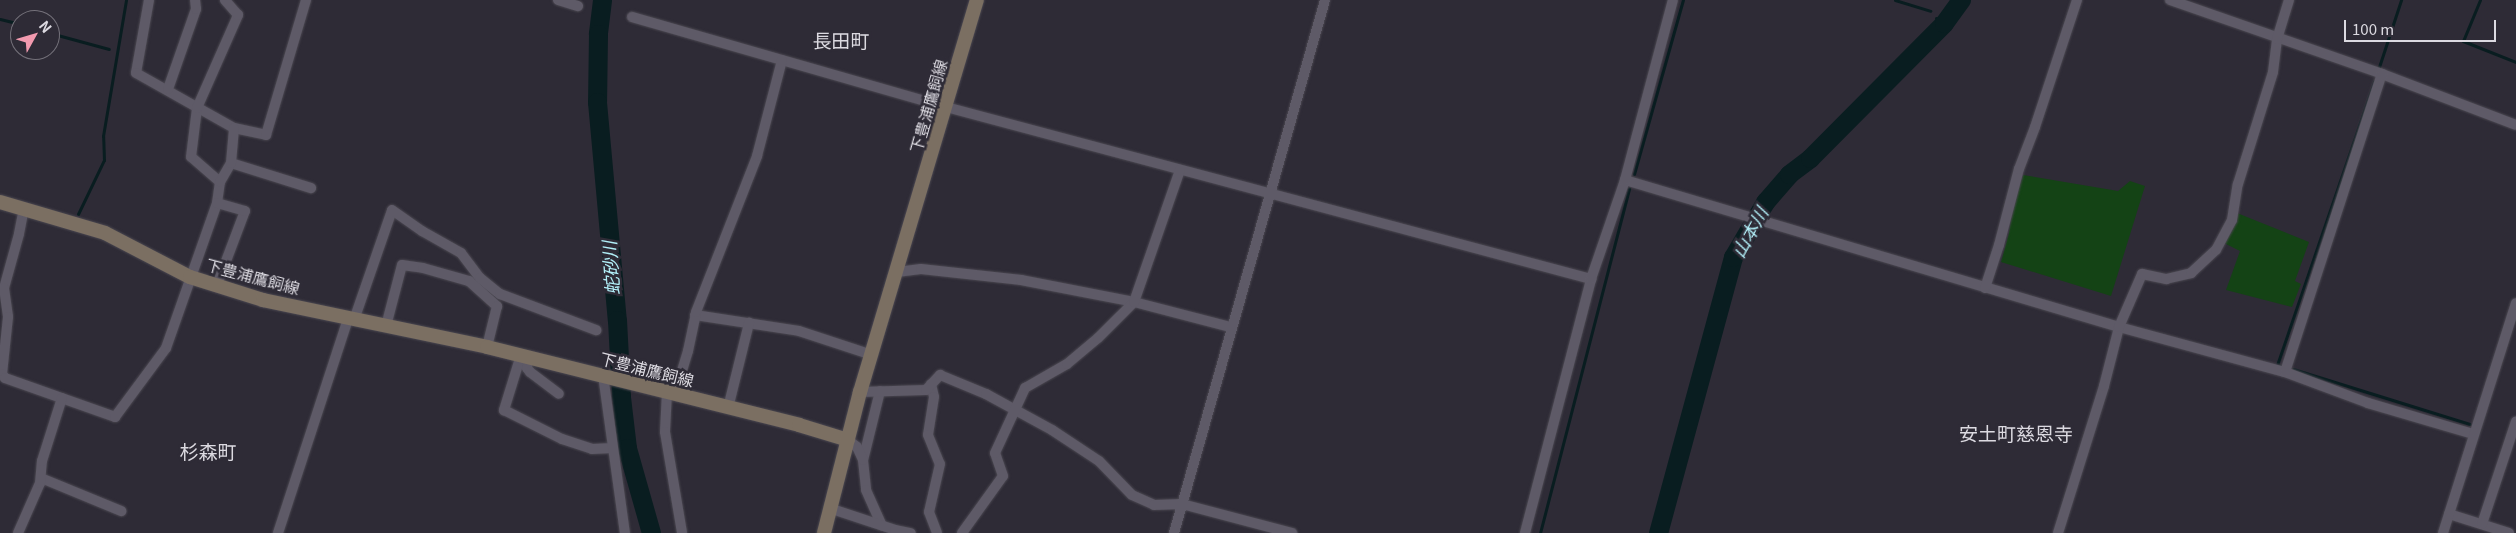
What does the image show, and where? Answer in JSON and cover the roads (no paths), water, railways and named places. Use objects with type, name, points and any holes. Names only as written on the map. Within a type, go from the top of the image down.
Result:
[{"type":"main road","name":"下豊浦鷹飼線","points":[[0,202],[105,233],[190,277],[262,300],[487,347],[603,375],[848,440],[860,392],[977,0]]},
{"type":"main road","points":[[824,533],[832,509],[848,440]]},
{"type":"street","points":[[149,0],[136,73],[168,89],[197,108],[234,128],[266,135],[306,0]]},
{"type":"street","points":[[168,89],[196,9],[195,0]]},
{"type":"street","points":[[220,182],[191,157],[197,108],[238,15],[225,0]]},
{"type":"street","points":[[558,0],[578,6]]},
{"type":"street","points":[[1174,533],[1325,0]]},
{"type":"street","points":[[1525,533],[1591,279],[1625,180],[1673,0]]},
{"type":"street","points":[[1985,288],[2019,168],[2035,127],[2077,0]]},
{"type":"street","points":[[2170,0],[2277,39],[2382,74],[2516,125]]},
{"type":"street","points":[[2058,533],[2104,386],[2119,327],[2142,274],[2166,278],[2191,273],[2208,259],[2224,238],[2232,220],[2238,184],[2273,72],[2277,39],[2289,0]]},
{"type":"street","points":[[632,17],[946,107],[1591,279]]},
{"type":"street","points":[[682,533],[665,432],[671,393],[688,351],[695,315],[757,156],[782,60]]},
{"type":"street","points":[[2285,372],[2382,74]]},
{"type":"street","points":[[24,208],[4,288],[8,317],[2,374],[5,378],[115,417],[166,348],[187,294],[190,277],[217,202],[220,182],[231,163],[234,128]]},
{"type":"street","points":[[231,163],[311,188]]},
{"type":"street","points":[[962,533],[1003,476],[995,453],[1025,388],[1067,364],[1098,338],[1134,302],[1180,170]]},
{"type":"street","points":[[1625,180],[2119,327],[2285,372],[2368,403],[2473,434]]},
{"type":"street","points":[[216,285],[245,211],[217,202]]},
{"type":"street","points":[[278,533],[351,320],[392,210],[422,232],[461,253],[480,278],[500,294],[596,330]]},
{"type":"street","points":[[386,326],[402,265],[423,268],[469,281],[497,306],[487,347]]},
{"type":"street","points":[[897,272],[921,269],[1021,280],[1134,302],[1231,327]]},
{"type":"street","points":[[2443,533],[2516,303]]},
{"type":"street","points":[[695,315],[812,334],[872,355]]},
{"type":"street","points":[[728,408],[749,323]]},
{"type":"street","points":[[524,356],[530,372],[559,394]]},
{"type":"street","points":[[524,356],[504,410],[562,439],[592,449],[613,448]]},
{"type":"street","points":[[603,375],[625,533]]},
{"type":"street","points":[[860,392],[926,390],[940,375],[986,394],[1052,430],[1099,461],[1132,495],[1154,505],[1182,504],[1292,533]]},
{"type":"street","points":[[931,384],[934,397],[928,435],[940,464],[929,512],[937,533]]},
{"type":"street","points":[[880,391],[863,460],[866,490],[882,526]]},
{"type":"street","points":[[18,533],[41,478],[42,461],[62,398]]},
{"type":"street","points":[[2482,524],[2516,421]]},
{"type":"street","points":[[848,440],[857,448],[863,460]]},
{"type":"street","points":[[41,478],[121,512]]},
{"type":"street","points":[[832,509],[882,526],[911,533]]},
{"type":"street","points":[[2449,514],[2509,533]]},
{"type":"waterway","points":[[78,214],[104,160],[103,136],[126,0]]},
{"type":"waterway","name":"蛇砂川","points":[[602,0],[598,34],[597,102],[617,320],[621,397],[627,448],[651,533]]},
{"type":"waterway","points":[[1634,174],[1683,0]]},
{"type":"waterway","points":[[1895,0],[1930,11]]},
{"type":"waterway","name":"山本川","points":[[1658,533],[1733,257],[1765,202],[1789,174],[1810,158],[1944,23],[1961,0]]},
{"type":"waterway","points":[[2378,70],[2401,0]]},
{"type":"waterway","points":[[2480,0],[2463,41],[2516,62]]},
{"type":"waterway","points":[[1936,18],[1944,23]]},
{"type":"waterway","points":[[0,19],[10,22]]},
{"type":"waterway","points":[[60,36],[109,49]]},
{"type":"waterway","points":[[2281,366],[2277,365],[2374,81]]},
{"type":"waterway","points":[[1540,533],[1629,188]]},
{"type":"waterway","points":[[2293,369],[2470,424]]},
{"type":"district","name":"長田町","points":[[841,40]]},
{"type":"district","name":"安土町慈恩寺","points":[[2016,433]]},
{"type":"district","name":"杉森町","points":[[208,451]]}]
